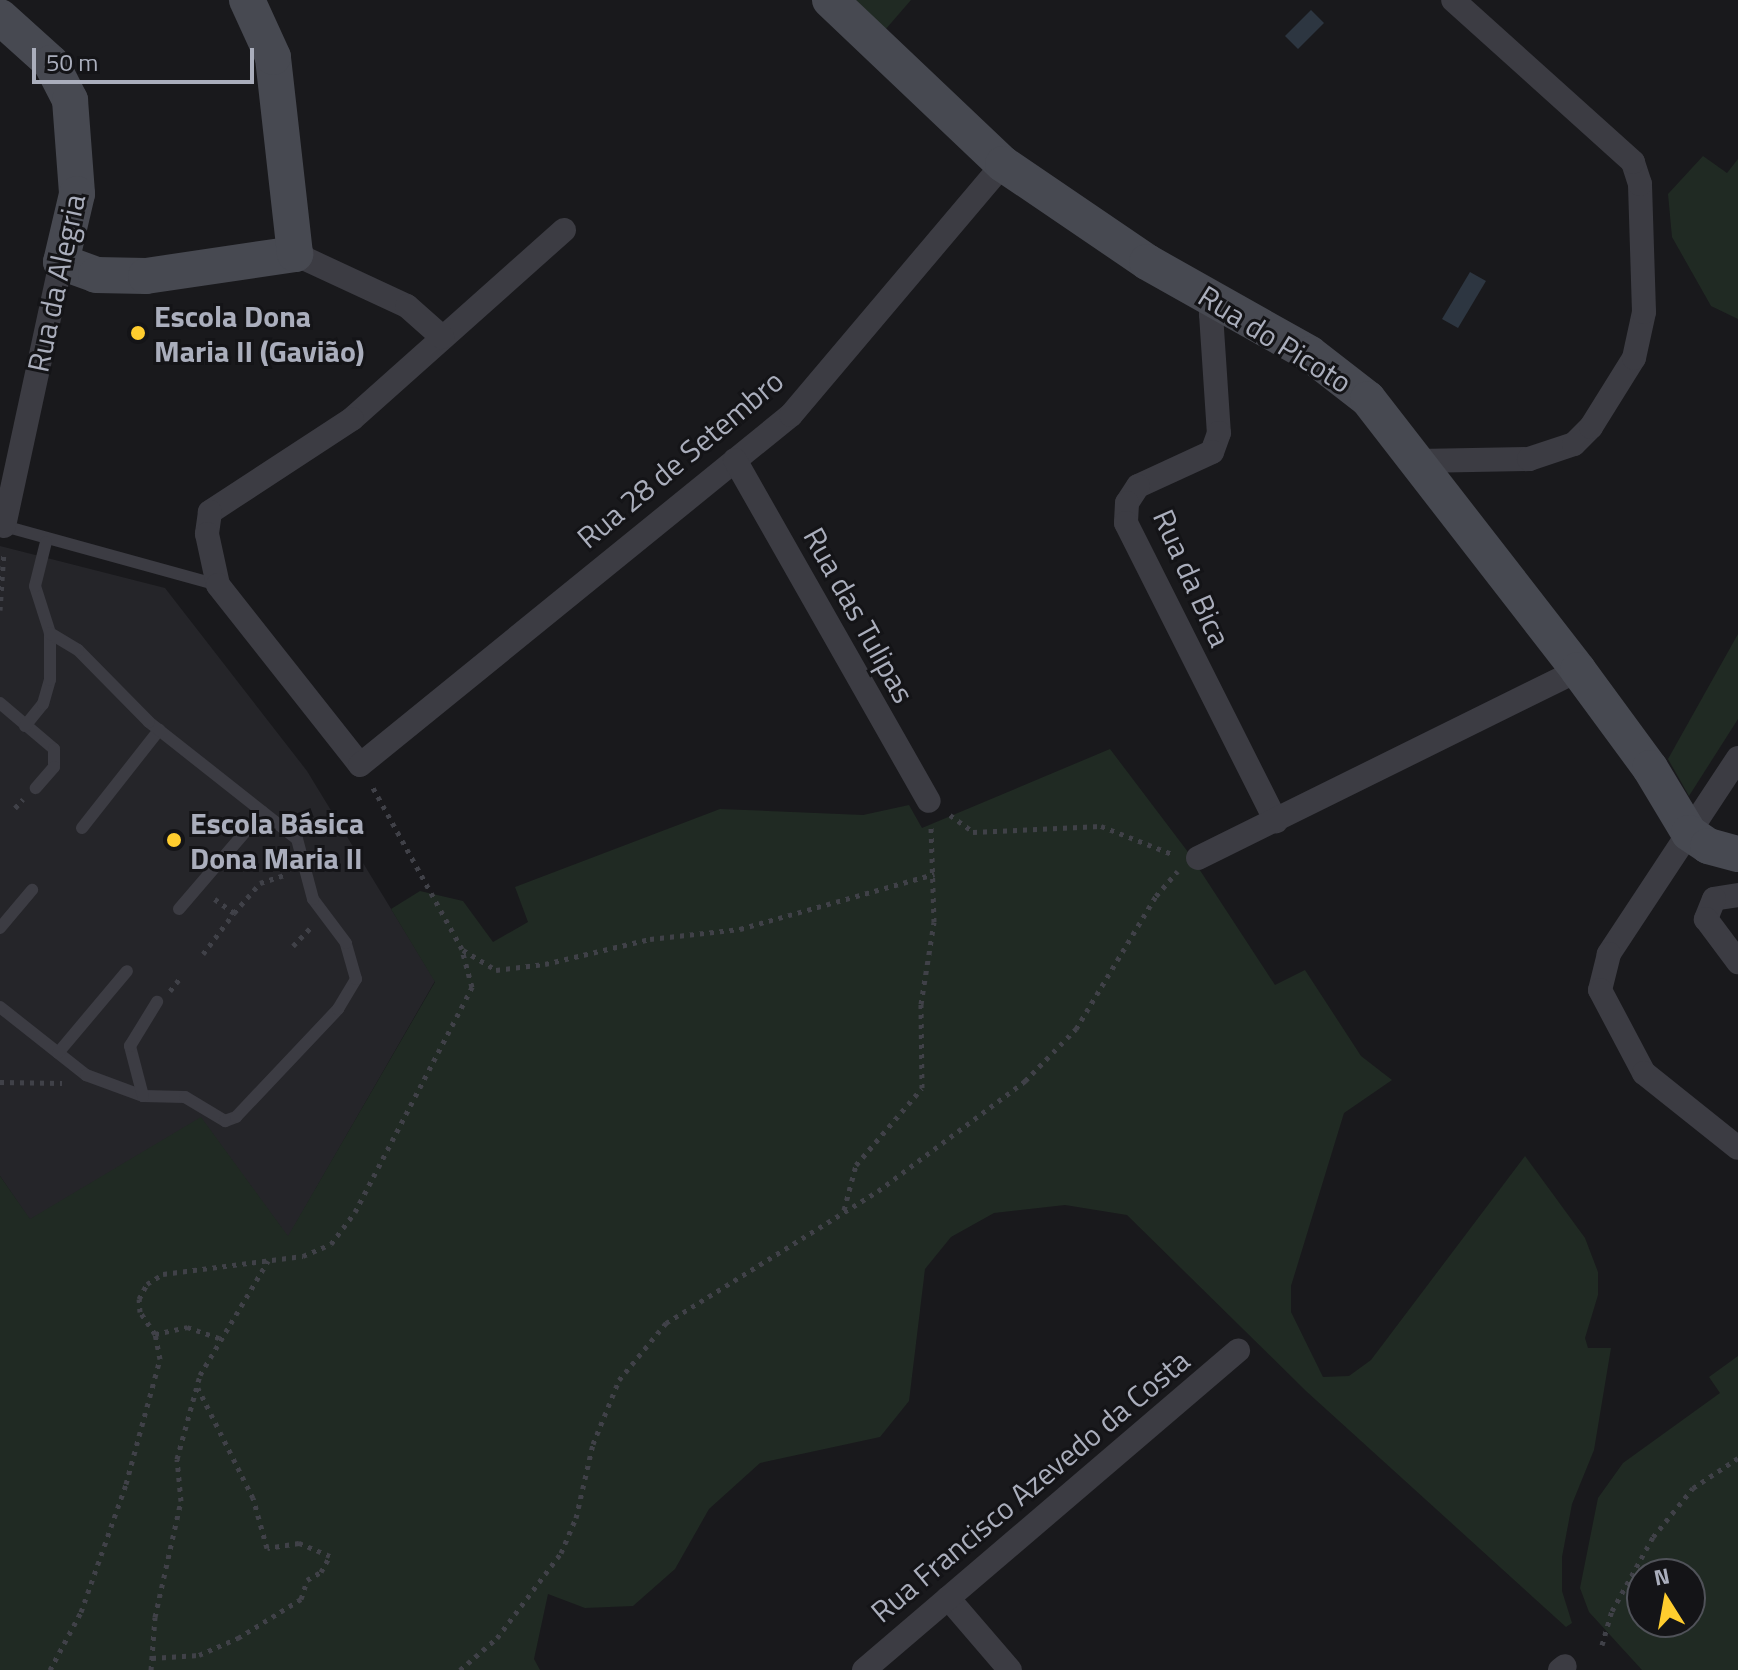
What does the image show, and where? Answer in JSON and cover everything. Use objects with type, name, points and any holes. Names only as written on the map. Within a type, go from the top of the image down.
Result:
[{"type":"street","points":[[247,0],[273,57],[295,254]]},
{"type":"street","name":"Rua do Picoto","points":[[830,0],[1003,164],[1147,262],[1342,376],[1368,399],[1578,670],[1650,768],[1689,833]]},
{"type":"street","points":[[1418,461],[1529,459],[1574,444],[1591,427],[1641,339],[1640,184],[1633,162],[1453,0]]},
{"type":"street","name":"Rua da Alegria","points":[[0,17],[51,63],[70,100],[77,194],[4,526]]},
{"type":"street","name":"Rua 28 de Setembro","points":[[360,765],[791,415],[1003,164]]},
{"type":"street","points":[[360,765],[218,585],[207,534],[210,512],[352,419],[564,230]]},
{"type":"street","points":[[61,262],[96,275],[146,276],[295,254],[407,306],[442,337]]},
{"type":"street","name":"Rua da Bica","points":[[1218,301],[1211,314],[1219,433],[1212,452],[1138,486],[1127,503],[1126,523],[1276,821]]},
{"type":"street","name":"Rua das Tulipas","points":[[735,460],[929,801]]},
{"type":"street","points":[[1198,858],[1578,670]]},
{"type":"street","points":[[1738,758],[1609,954],[1600,990],[1644,1073],[1738,1148]]},
{"type":"street","points":[[1689,833],[1708,846],[1738,854]]},
{"type":"street","points":[[1738,895],[1714,899],[1706,919],[1738,962]]},
{"type":"street","name":"Rua Francisco Azevedo da Costa","points":[[864,1670],[1238,1351]]},
{"type":"street","points":[[948,1598],[1010,1670]]},
{"type":"lane","points":[[4,526],[46,542],[218,585]]},
{"type":"lane","points":[[25,726],[43,704],[50,680],[50,633],[35,586],[46,542]]},
{"type":"lane","points":[[0,1007],[86,1075],[143,1096],[185,1097],[219,1121],[236,1117],[348,996],[356,979],[353,961],[313,899],[297,839],[159,730],[78,650],[50,633]]},
{"type":"lane","points":[[0,703],[25,726],[50,742],[55,758],[36,788]]},
{"type":"lane","points":[[82,828],[159,730]]},
{"type":"lane","points":[[179,909],[262,812]]},
{"type":"lane","points":[[0,928],[32,890]]},
{"type":"lane","points":[[58,1053],[127,971]]},
{"type":"lane","points":[[143,1096],[130,1046],[157,1002]]},
{"type":"path","points":[[0,610],[4,526]]},
{"type":"path","points":[[50,1670],[81,1612],[126,1484],[160,1359],[155,1334],[140,1312],[139,1299],[147,1284],[188,1269],[303,1256],[331,1244],[349,1220],[472,987],[462,949],[360,765]]},
{"type":"path","points":[[844,1210],[856,1165],[922,1088],[921,1004],[934,922],[929,801]]},
{"type":"path","points":[[465,1668],[497,1638],[561,1553],[576,1518],[593,1444],[619,1380],[666,1323],[878,1191],[1025,1081],[1076,1029],[1156,896],[1182,866],[1170,851],[1101,826],[973,832],[929,801]]},
{"type":"path","points":[[462,949],[496,970],[545,964],[650,939],[740,929],[934,874]]},
{"type":"path","points":[[203,954],[260,883],[274,876],[308,876]]},
{"type":"path","points":[[223,905],[234,913]]},
{"type":"path","points":[[0,1082],[36,1086],[79,1082],[86,1075]]},
{"type":"path","points":[[151,1670],[155,1617],[181,1501],[177,1459],[198,1388],[219,1338],[250,1298],[268,1261]]},
{"type":"path","points":[[155,1334],[187,1327],[219,1338]]},
{"type":"path","points":[[152,1658],[199,1655],[238,1638],[301,1599],[307,1580],[321,1572],[330,1556],[299,1543],[267,1548],[253,1498],[198,1388]]},
{"type":"path","points":[[1602,1645],[1612,1611],[1653,1537],[1693,1488],[1738,1458]]},
{"type":"shaded area","points":[[856,0],[911,0],[885,30]]},
{"type":"shaded area","points":[[1703,156],[1727,173],[1738,159],[1738,319],[1711,306],[1672,237],[1668,194]]},
{"type":"shaded area","name":"Escola Básica Dona Maria II","points":[[0,546],[165,588],[307,771],[435,981],[288,1237],[201,1118],[30,1220],[0,1176]]},
{"type":"shaded area","points":[[1738,634],[1738,719],[1689,796],[1668,759]]},
{"type":"shaded area","points":[[1110,749],[1188,852],[1275,985],[1305,970],[1361,1056],[1392,1080],[1344,1113],[1291,1286],[1291,1312],[1323,1377],[1349,1376],[1371,1360],[1525,1156],[1585,1238],[1598,1272],[1598,1295],[1585,1338],[1588,1348],[1611,1348],[1594,1450],[1572,1504],[1562,1557],[1562,1591],[1572,1623],[1566,1627],[1306,1391],[1127,1215],[1065,1205],[994,1213],[951,1237],[925,1269],[909,1401],[880,1437],[760,1463],[709,1509],[675,1569],[633,1606],[585,1608],[548,1594],[534,1659],[540,1670],[0,1670],[0,1176],[30,1219],[201,1117],[288,1236],[435,982],[391,909],[420,891],[463,901],[493,942],[528,922],[515,887],[720,809],[863,815],[909,805],[922,828]]},
{"type":"shaded area","points":[[1738,1356],[1738,1670],[1642,1670],[1589,1612],[1580,1588],[1598,1498],[1623,1463],[1720,1393],[1709,1377]]},
{"type":"water","points":[[1311,10],[1324,23],[1298,49],[1285,36]]},
{"type":"water","points":[[1470,272],[1486,281],[1458,328],[1442,319]]},
{"type":"place","name":"Escola Dona Maria II (Gavião)","points":[[138,333]]},
{"type":"place","name":"Escola Básica Dona Maria II","points":[[174,840]]}]
